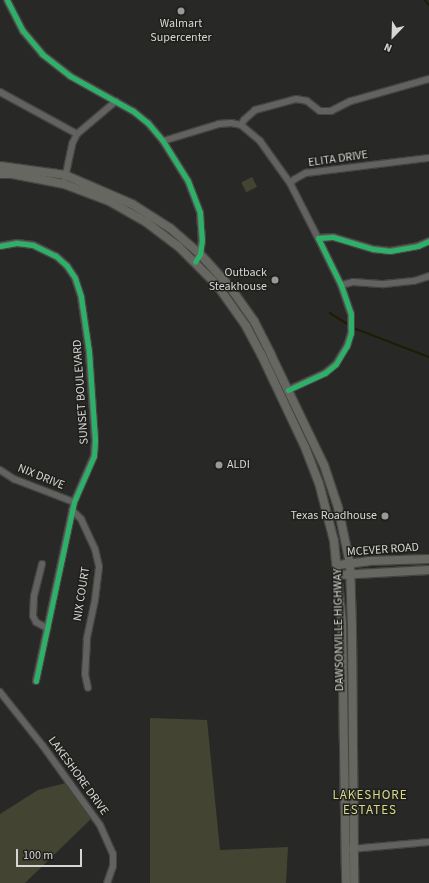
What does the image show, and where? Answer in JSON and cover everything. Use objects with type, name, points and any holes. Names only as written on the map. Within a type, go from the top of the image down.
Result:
[{"type":"main road","name":"DAWSONVILLE HIGHWAY","points":[[0,166],[65,175],[132,204],[170,228],[200,254],[230,287],[254,321],[315,444],[333,490],[343,524],[351,574],[353,756],[350,849],[346,883]]},
{"type":"main road","name":"DAWSONVILLE HIGHWAY","points":[[0,174],[12,174],[64,184],[109,201],[130,212],[161,233],[195,262],[227,297],[246,326],[294,423],[319,483],[329,516],[339,575],[343,650],[344,757],[350,849],[354,883]]},
{"type":"main road","name":"MCEVER ROAD","points":[[338,565],[429,559]]},
{"type":"main road","name":"MCEVER ROAD","points":[[339,575],[429,570]]},
{"type":"main road","points":[[344,757],[353,756]]},
{"type":"street","points":[[7,0],[23,31],[42,54],[70,76],[116,101],[148,123],[163,141],[180,168],[196,200],[202,228],[200,254],[195,262]]},
{"type":"street","points":[[241,125],[244,120],[256,110],[296,99],[307,100],[320,111],[331,111],[351,101],[429,79]]},
{"type":"street","points":[[0,92],[77,134]]},
{"type":"street","points":[[64,184],[72,144],[77,134],[116,101]]},
{"type":"street","points":[[163,141],[219,124],[231,123],[241,125],[260,141],[290,183],[318,238],[341,285],[351,314],[351,333],[347,346],[336,364],[325,373],[288,390]]},
{"type":"street","name":"ELITA DRIVE","points":[[290,183],[306,173],[429,158]]},
{"type":"street","points":[[318,238],[333,237],[373,249],[390,250],[418,246],[429,241]]},
{"type":"street","name":"SUNSET BOULEVARD","points":[[0,246],[26,243],[56,256],[67,266],[78,285],[83,308],[89,352],[95,441],[92,462],[74,502],[36,681]]},
{"type":"street","points":[[341,285],[353,282],[384,284],[414,281],[429,276]]},
{"type":"street","name":"NIX DRIVE","points":[[0,470],[14,479],[74,502]]},
{"type":"street","name":"NIX COURT","points":[[72,510],[81,519],[95,549],[99,566],[95,600],[87,639],[85,674],[88,688]]},
{"type":"street","points":[[42,564],[34,596],[33,616],[36,622],[47,628]]},
{"type":"street","name":"LAKESHORE DRIVE","points":[[0,692],[43,746],[100,825],[113,854],[113,866],[106,883]]},
{"type":"street","points":[[350,849],[429,842]]},
{"type":"green space","points":[[252,177],[257,187],[246,192],[241,182]]},
{"type":"green space","points":[[150,718],[207,720],[220,850],[288,847],[286,883],[150,883]]},
{"type":"green space","points":[[66,783],[93,817],[25,883],[0,883],[0,814],[38,790]]},
{"type":"waterway","points":[[425,0],[429,5]]},
{"type":"waterway","points":[[330,313],[349,325]]},
{"type":"waterway","points":[[354,328],[429,357]]},
{"type":"cycle path","points":[[7,0],[23,31],[42,54],[70,76],[133,111],[148,123],[163,141],[188,181],[200,213],[202,240],[200,254],[195,262]]},
{"type":"cycle path","points":[[288,390],[325,373],[336,364],[347,346],[351,333],[351,314],[341,285],[318,238],[333,237],[373,249],[390,251],[418,246],[429,241]]},
{"type":"cycle path","points":[[0,246],[17,243],[33,245],[56,256],[67,266],[75,278],[81,297],[89,352],[95,441],[94,456],[74,502],[36,681]]},
{"type":"place","name":"Walmart Supercenter","points":[[181,11]]},
{"type":"place","name":"Outback Steakhouse","points":[[275,280]]},
{"type":"place","name":"ALDI","points":[[219,465]]},
{"type":"place","name":"Texas Roadhouse","points":[[385,516]]},
{"type":"district","name":"LAKESHORE ESTATES","points":[[370,804]]}]
